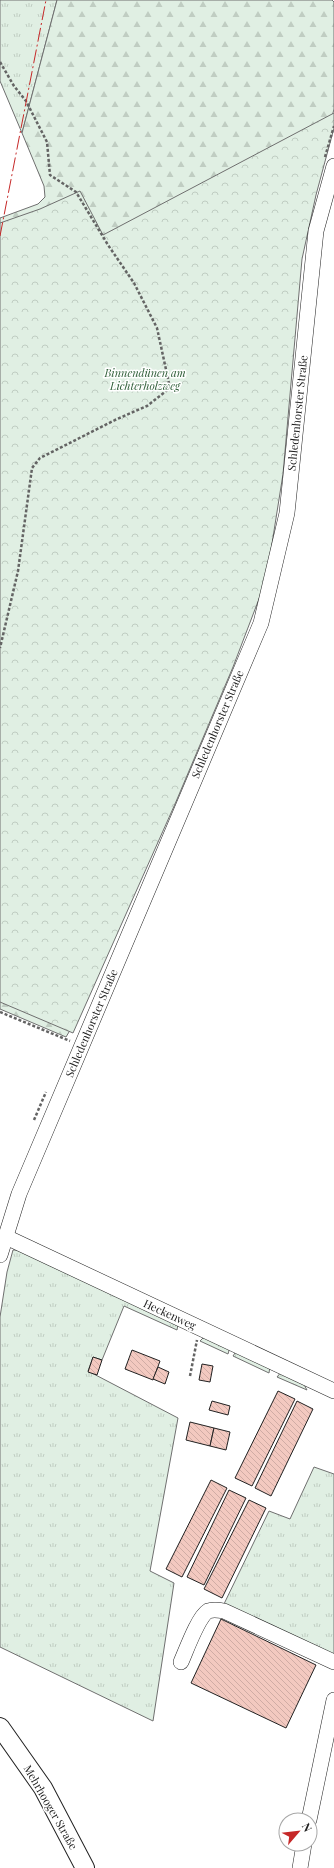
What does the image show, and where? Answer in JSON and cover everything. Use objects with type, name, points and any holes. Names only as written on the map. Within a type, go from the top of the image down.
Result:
[{"type":"main road","name":"Mehrhooger Straße","points":[[0,1727],[43,1788],[85,1868]]},
{"type":"street","name":"Schledenhorster Straße","points":[[0,1255],[19,1194],[75,1039],[261,623],[286,513],[316,231],[331,193],[329,165]]},
{"type":"street","name":"Heckenweg","points":[[6,1237],[334,1391]]},
{"type":"street","points":[[181,1662],[202,1618],[208,1612],[215,1610],[224,1611],[334,1662]]},
{"type":"street","points":[[311,1812],[334,1700]]},
{"type":"street","points":[[300,1868],[303,1852]]},
{"type":"path","points":[[0,62],[14,86],[26,101],[47,142],[50,175],[76,192],[108,245],[134,283],[148,308],[157,328],[170,388],[147,406],[115,420],[40,458],[32,468],[18,571],[0,648]]},
{"type":"path","points":[[329,165],[334,126]]},
{"type":"path","points":[[0,1012],[75,1039],[66,1048]]},
{"type":"path","points":[[33,1124],[47,1088]]},
{"type":"path","points":[[190,1376],[200,1328]]},
{"type":"green space","points":[[0,0],[57,0],[22,133],[0,81]]},
{"type":"green space","name":"Binnendünen am Lichterholzweg","points":[[57,0],[332,0],[334,2],[334,109],[300,243],[72,1027],[66,1037],[0,1009],[0,218],[38,204],[45,197],[44,186],[22,133]]},
{"type":"green space","name":"Binnendünen am Lichterholzweg","points":[[334,113],[334,128],[316,195],[302,259],[283,474],[271,550],[262,591],[233,667],[175,804],[73,1033],[0,1002],[0,223],[40,209],[80,191],[103,235]]},
{"type":"green space","points":[[13,1250],[19,1250],[178,1324],[177,1330],[124,1306],[102,1360],[93,1357],[88,1371],[178,1418],[150,1571],[174,1583],[153,1721],[0,1647],[0,1317],[7,1272]]},
{"type":"green space","points":[[209,1337],[230,1347],[228,1354],[200,1341],[203,1338]]},
{"type":"green space","points":[[237,1350],[270,1366],[269,1373],[233,1356]]},
{"type":"green space","points":[[282,1371],[302,1381],[307,1390],[277,1377]]},
{"type":"green space","points":[[314,1467],[334,1474],[334,1658],[223,1606],[269,1511],[290,1519]]},
{"type":"building","points":[[132,1350],[160,1361],[153,1380],[125,1369]]},
{"type":"building","points":[[93,1357],[102,1360],[97,1375],[88,1372]]},
{"type":"building","points":[[202,1364],[213,1366],[210,1382],[199,1380]]},
{"type":"building","points":[[158,1367],[169,1372],[165,1384],[153,1379]]},
{"type":"building","points":[[278,1391],[295,1399],[252,1486],[235,1478]]},
{"type":"building","points":[[212,1401],[230,1406],[228,1415],[209,1410]]},
{"type":"building","points":[[297,1401],[313,1409],[271,1496],[255,1488]]},
{"type":"building","points":[[190,1422],[214,1428],[210,1446],[186,1440]]},
{"type":"building","points":[[214,1428],[230,1432],[226,1450],[210,1446]]},
{"type":"building","points":[[211,1480],[227,1488],[182,1577],[166,1569]]},
{"type":"building","points":[[229,1490],[246,1498],[204,1585],[187,1577]]},
{"type":"building","points":[[249,1500],[266,1508],[222,1598],[204,1589]]},
{"type":"building","points":[[221,1619],[316,1665],[286,1728],[191,1683]]},
{"type":"power","points":[[0,236],[46,0]]}]
